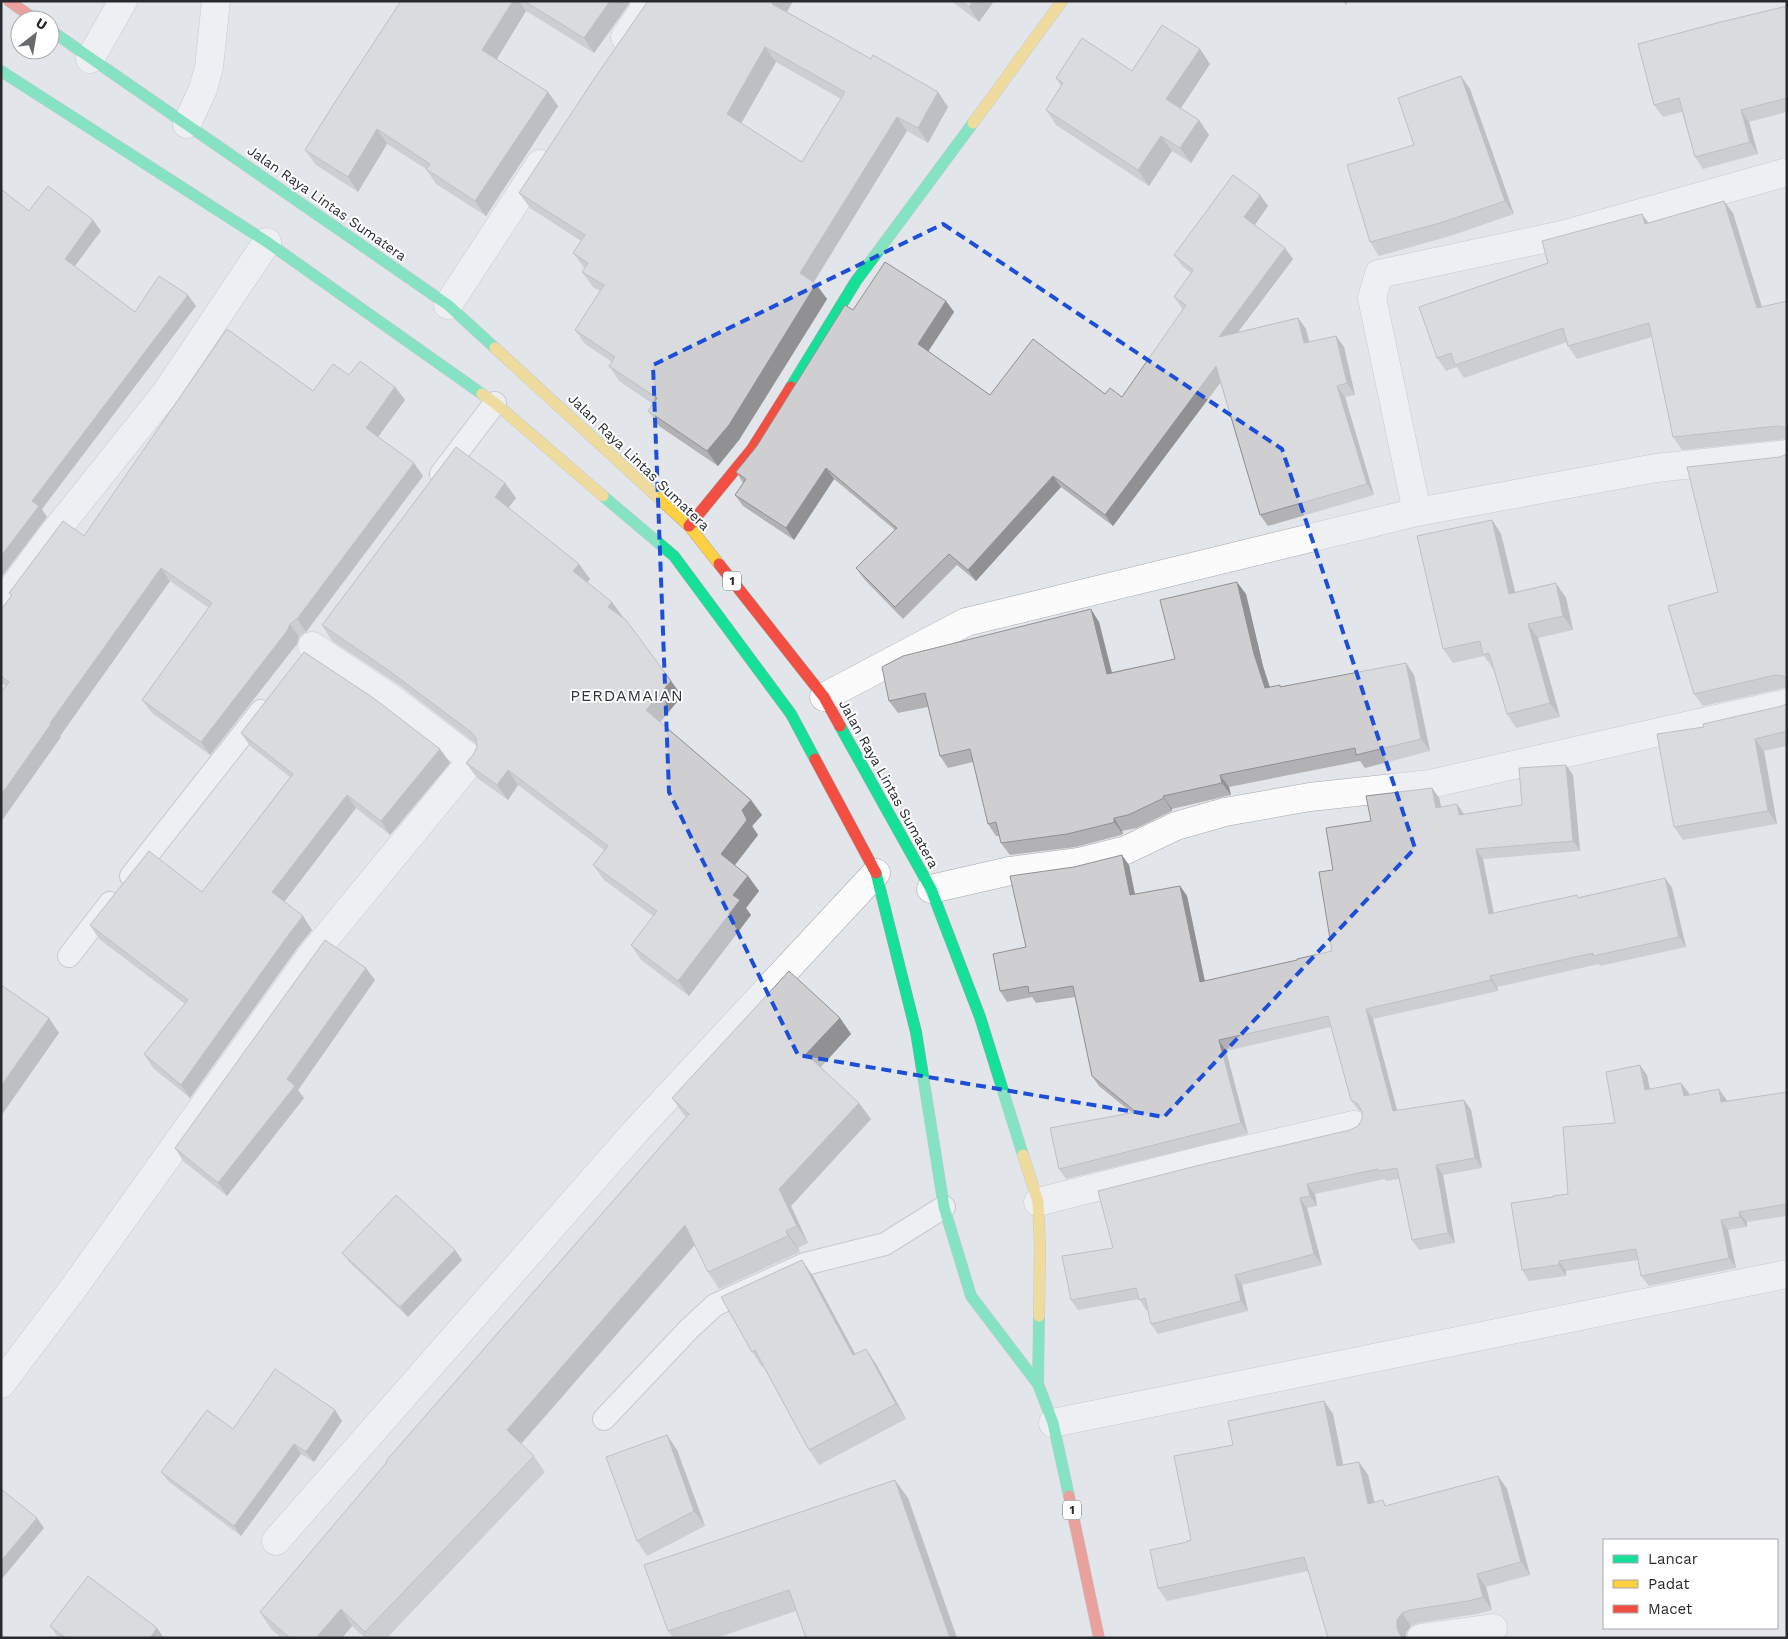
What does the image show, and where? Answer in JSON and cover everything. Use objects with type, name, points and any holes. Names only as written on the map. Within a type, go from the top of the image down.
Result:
[{"type":"main road","points":[[9,1],[22,10]]},
{"type":"main road","points":[[689,526],[752,449],[856,281],[1062,1]]},
{"type":"main road","name":"Jalan Raya Lintas Sumatera","points":[[60,37],[448,305],[689,526],[824,697],[931,889],[980,1017],[1038,1202],[1040,1247],[1038,1384]]},
{"type":"main road","name":"Jalan Raya Lintas Sumatera","points":[[1,71],[268,242],[494,403],[674,556],[791,714],[876,873],[916,1032],[944,1207],[971,1296],[1038,1384],[1053,1424],[1099,1638]]},
{"type":"street","points":[[90,59],[123,1]]},
{"type":"street","points":[[187,124],[204,89],[209,67],[216,1]]},
{"type":"street","points":[[613,54],[645,8],[644,1]]},
{"type":"street","points":[[448,305],[554,142]]},
{"type":"street","points":[[1417,512],[1372,298],[1379,274],[1562,235],[1787,172]]},
{"type":"street","points":[[1,604],[49,539],[165,394],[268,242]]},
{"type":"street","points":[[824,697],[966,622],[1417,512],[1656,468],[1787,454]]},
{"type":"street","points":[[1,1384],[72,1290],[311,956],[472,760],[390,698],[312,646]]},
{"type":"street","points":[[931,889],[1010,871],[1079,862],[1126,850],[1176,826],[1225,812],[1310,797],[1430,784],[1787,703]]},
{"type":"street","points":[[276,1541],[635,1132],[876,873]]},
{"type":"street","points":[[1038,1202],[1207,1158],[1354,1124]]},
{"type":"street","points":[[1053,1424],[1787,1274]]},
{"type":"street","points":[[1421,1638],[1493,1628]]},
{"type":"lane","points":[[429,489],[494,403]]},
{"type":"lane","points":[[69,956],[276,693]]},
{"type":"lane","points":[[604,1419],[689,1329],[715,1306],[805,1264],[885,1244],[944,1207]]},
{"type":"highlighted area","points":[[943,224],[1282,449],[1415,848],[1164,1117],[798,1055],[669,792],[653,365]]},
{"type":"building","points":[[401,1],[513,1],[482,50],[548,92],[475,201],[426,169],[430,164],[377,129],[348,177],[305,150]]},
{"type":"building","points":[[524,1],[610,1],[584,38]]},
{"type":"building","points":[[648,1],[774,1],[772,4],[871,59],[873,55],[938,92],[918,128],[897,117],[800,273],[816,284],[729,425],[707,451],[648,411],[657,398],[609,366],[615,357],[575,330],[604,285],[582,272],[588,263],[573,253],[585,235],[519,193]],"holes":[[[765,47],[845,92],[802,162],[727,114]]]},
{"type":"building","points":[[961,1],[973,1],[969,7]]},
{"type":"building","points":[[1787,6],[1787,98],[1741,110],[1750,142],[1695,157],[1679,98],[1654,105],[1638,44]]},
{"type":"building","points":[[1162,25],[1200,49],[1166,99],[1199,120],[1180,148],[1161,136],[1138,170],[1046,110],[1063,83],[1056,78],[1082,38],[1132,71]]},
{"type":"building","points":[[1461,76],[1505,201],[1440,223],[1370,242],[1347,165],[1414,145],[1398,98]]},
{"type":"building","points":[[1233,175],[1260,195],[1244,217],[1285,248],[1219,337],[1298,318],[1304,343],[1336,336],[1347,383],[1337,386],[1367,484],[1260,515],[1216,366],[1105,515],[1053,476],[968,570],[949,554],[895,607],[856,568],[897,528],[826,468],[786,528],[735,495],[746,479],[736,472],[757,446],[845,305],[853,310],[885,262],[946,301],[918,344],[990,395],[1033,339],[1105,394],[1110,388],[1122,397],[1186,305],[1174,297],[1193,270],[1174,255]]},
{"type":"building","points":[[48,186],[93,220],[65,259],[135,312],[159,276],[188,295],[32,501],[39,506],[1,556],[1,189],[29,211]]},
{"type":"building","points":[[1724,201],[1757,308],[1787,301],[1787,429],[1777,426],[1673,437],[1649,323],[1568,346],[1563,328],[1455,365],[1451,353],[1437,358],[1419,307],[1548,263],[1542,241],[1642,214],[1645,224]]},
{"type":"building","points":[[227,329],[313,391],[333,364],[349,375],[360,361],[395,387],[366,428],[414,463],[297,619],[290,624],[287,631],[201,742],[142,700],[212,603],[161,568],[1,795],[1,692],[9,682],[1,676],[1,610],[12,595],[9,593],[63,521],[84,536]]},
{"type":"building","points":[[456,447],[505,483],[495,497],[579,564],[573,571],[612,602],[608,607],[626,620],[671,681],[646,710],[751,800],[742,810],[747,820],[721,854],[748,876],[733,895],[740,900],[678,981],[631,945],[657,911],[593,865],[608,846],[508,770],[497,785],[466,763],[477,747],[476,738],[471,732],[388,670],[322,625]]},
{"type":"building","points":[[1787,454],[1787,678],[1775,675],[1694,694],[1668,606],[1718,592],[1687,467],[1780,457]]},
{"type":"building","points":[[1492,520],[1509,594],[1556,583],[1563,616],[1528,624],[1550,703],[1507,714],[1489,653],[1483,655],[1480,641],[1443,649],[1417,536]]},
{"type":"building","points":[[1237,582],[1254,654],[1265,688],[1280,685],[1280,687],[1406,663],[1421,739],[1356,755],[1355,748],[1220,775],[1222,783],[1163,796],[1164,798],[1128,815],[1114,818],[1112,823],[1067,834],[1001,843],[996,822],[988,824],[970,749],[940,756],[925,693],[889,701],[882,667],[903,656],[1091,609],[1107,674],[1175,659],[1160,600]]},
{"type":"building","points":[[304,652],[372,697],[440,749],[381,821],[347,795],[272,892],[303,916],[181,1085],[144,1054],[188,1000],[90,925],[149,851],[202,892],[293,774],[241,733]]},
{"type":"building","points":[[1787,703],[1787,731],[1755,739],[1768,811],[1674,827],[1657,734],[1704,727],[1703,724],[1782,706]]},
{"type":"building","points":[[1566,765],[1573,841],[1476,849],[1489,914],[1577,895],[1578,898],[1665,878],[1679,937],[1593,956],[1593,953],[1490,976],[1491,980],[1366,1009],[1393,1111],[1464,1100],[1475,1158],[1436,1165],[1448,1233],[1412,1240],[1397,1168],[1379,1171],[1378,1169],[1307,1184],[1310,1196],[1300,1198],[1314,1254],[1235,1275],[1241,1301],[1151,1324],[1145,1298],[1139,1300],[1136,1288],[1071,1300],[1062,1256],[1113,1248],[1098,1191],[1350,1130],[1358,1126],[1362,1119],[1362,1112],[1358,1104],[1351,1100],[1328,1016],[1219,1040],[1241,1123],[1059,1169],[1050,1128],[1136,1112],[1092,1076],[1073,986],[1029,993],[1028,986],[1000,991],[993,954],[1026,947],[1010,876],[1074,867],[1122,855],[1130,895],[1180,886],[1200,982],[1332,951],[1319,872],[1333,870],[1326,828],[1371,821],[1366,796],[1432,788],[1436,808],[1457,804],[1459,815],[1522,805],[1519,768]]},
{"type":"building","points":[[325,940],[366,968],[287,1079],[295,1086],[218,1183],[175,1148]]},
{"type":"building","points":[[789,971],[840,1018],[806,1054],[859,1103],[779,1189],[797,1226],[786,1231],[788,1236],[708,1272],[685,1225],[507,1430],[534,1456],[365,1632],[341,1609],[316,1638],[290,1638],[260,1612],[386,1461],[689,1114],[672,1098]]},
{"type":"building","points":[[1,985],[49,1018],[1,1086]]},
{"type":"building","points":[[1640,1065],[1645,1090],[1681,1083],[1684,1096],[1719,1089],[1721,1102],[1787,1092],[1787,1204],[1739,1212],[1740,1217],[1721,1220],[1729,1258],[1641,1276],[1636,1249],[1559,1261],[1559,1265],[1522,1270],[1511,1203],[1568,1194],[1563,1127],[1615,1123],[1606,1072]]},
{"type":"building","points":[[396,1195],[455,1250],[400,1307],[342,1253]]},
{"type":"building","points":[[802,1260],[853,1355],[866,1349],[896,1404],[809,1450],[755,1350],[752,1352],[721,1297]]},
{"type":"building","points":[[275,1369],[335,1410],[306,1452],[294,1444],[234,1526],[161,1472],[207,1410],[233,1429]]},
{"type":"building","points":[[1324,1401],[1337,1466],[1359,1462],[1368,1504],[1383,1500],[1385,1506],[1498,1476],[1521,1562],[1477,1574],[1483,1597],[1402,1613],[1397,1620],[1397,1628],[1400,1635],[1404,1638],[1328,1638],[1304,1557],[1158,1588],[1150,1550],[1191,1540],[1174,1456],[1233,1445],[1228,1421]]},
{"type":"building","points":[[667,1435],[694,1511],[637,1541],[606,1457]]},
{"type":"building","points":[[895,1480],[950,1638],[806,1638],[789,1590],[668,1631],[644,1565]]},
{"type":"building","points":[[1,1489],[37,1518],[1,1561]]},
{"type":"building","points":[[88,1576],[157,1628],[150,1638],[66,1638],[50,1626]]},
{"type":"traffic: fast","points":[[60,37],[448,305],[495,348]]},
{"type":"traffic: fast","points":[[1,71],[267,242],[482,394]]},
{"type":"traffic: fast","points":[[791,387],[856,281],[973,123]]},
{"type":"traffic: fast","points":[[603,496],[674,556],[791,714],[815,759]]},
{"type":"traffic: fast","points":[[840,726],[931,889],[980,1017],[1023,1155]]},
{"type":"traffic: fast","points":[[876,873],[916,1032],[944,1207],[971,1296],[1038,1384],[1053,1423],[1069,1496]]},
{"type":"traffic: fast","points":[[1038,1384],[1039,1316]]},
{"type":"traffic: slow","points":[[973,123],[1062,1]]},
{"type":"traffic: slow","points":[[495,348],[689,526],[719,564]]},
{"type":"traffic: slow","points":[[482,394],[603,496]]},
{"type":"traffic: slow","points":[[1023,1155],[1038,1202],[1040,1247],[1039,1316]]},
{"type":"traffic: jam","points":[[9,1],[22,10]]},
{"type":"traffic: jam","points":[[689,526],[752,449],[791,387]]},
{"type":"traffic: jam","points":[[719,564],[824,697],[840,726]]},
{"type":"traffic: jam","points":[[815,759],[876,873]]},
{"type":"traffic: jam","points":[[1069,1496],[1099,1638]]},
{"type":"district","name":"PERDAMAIAN","points":[[627,695]]}]
